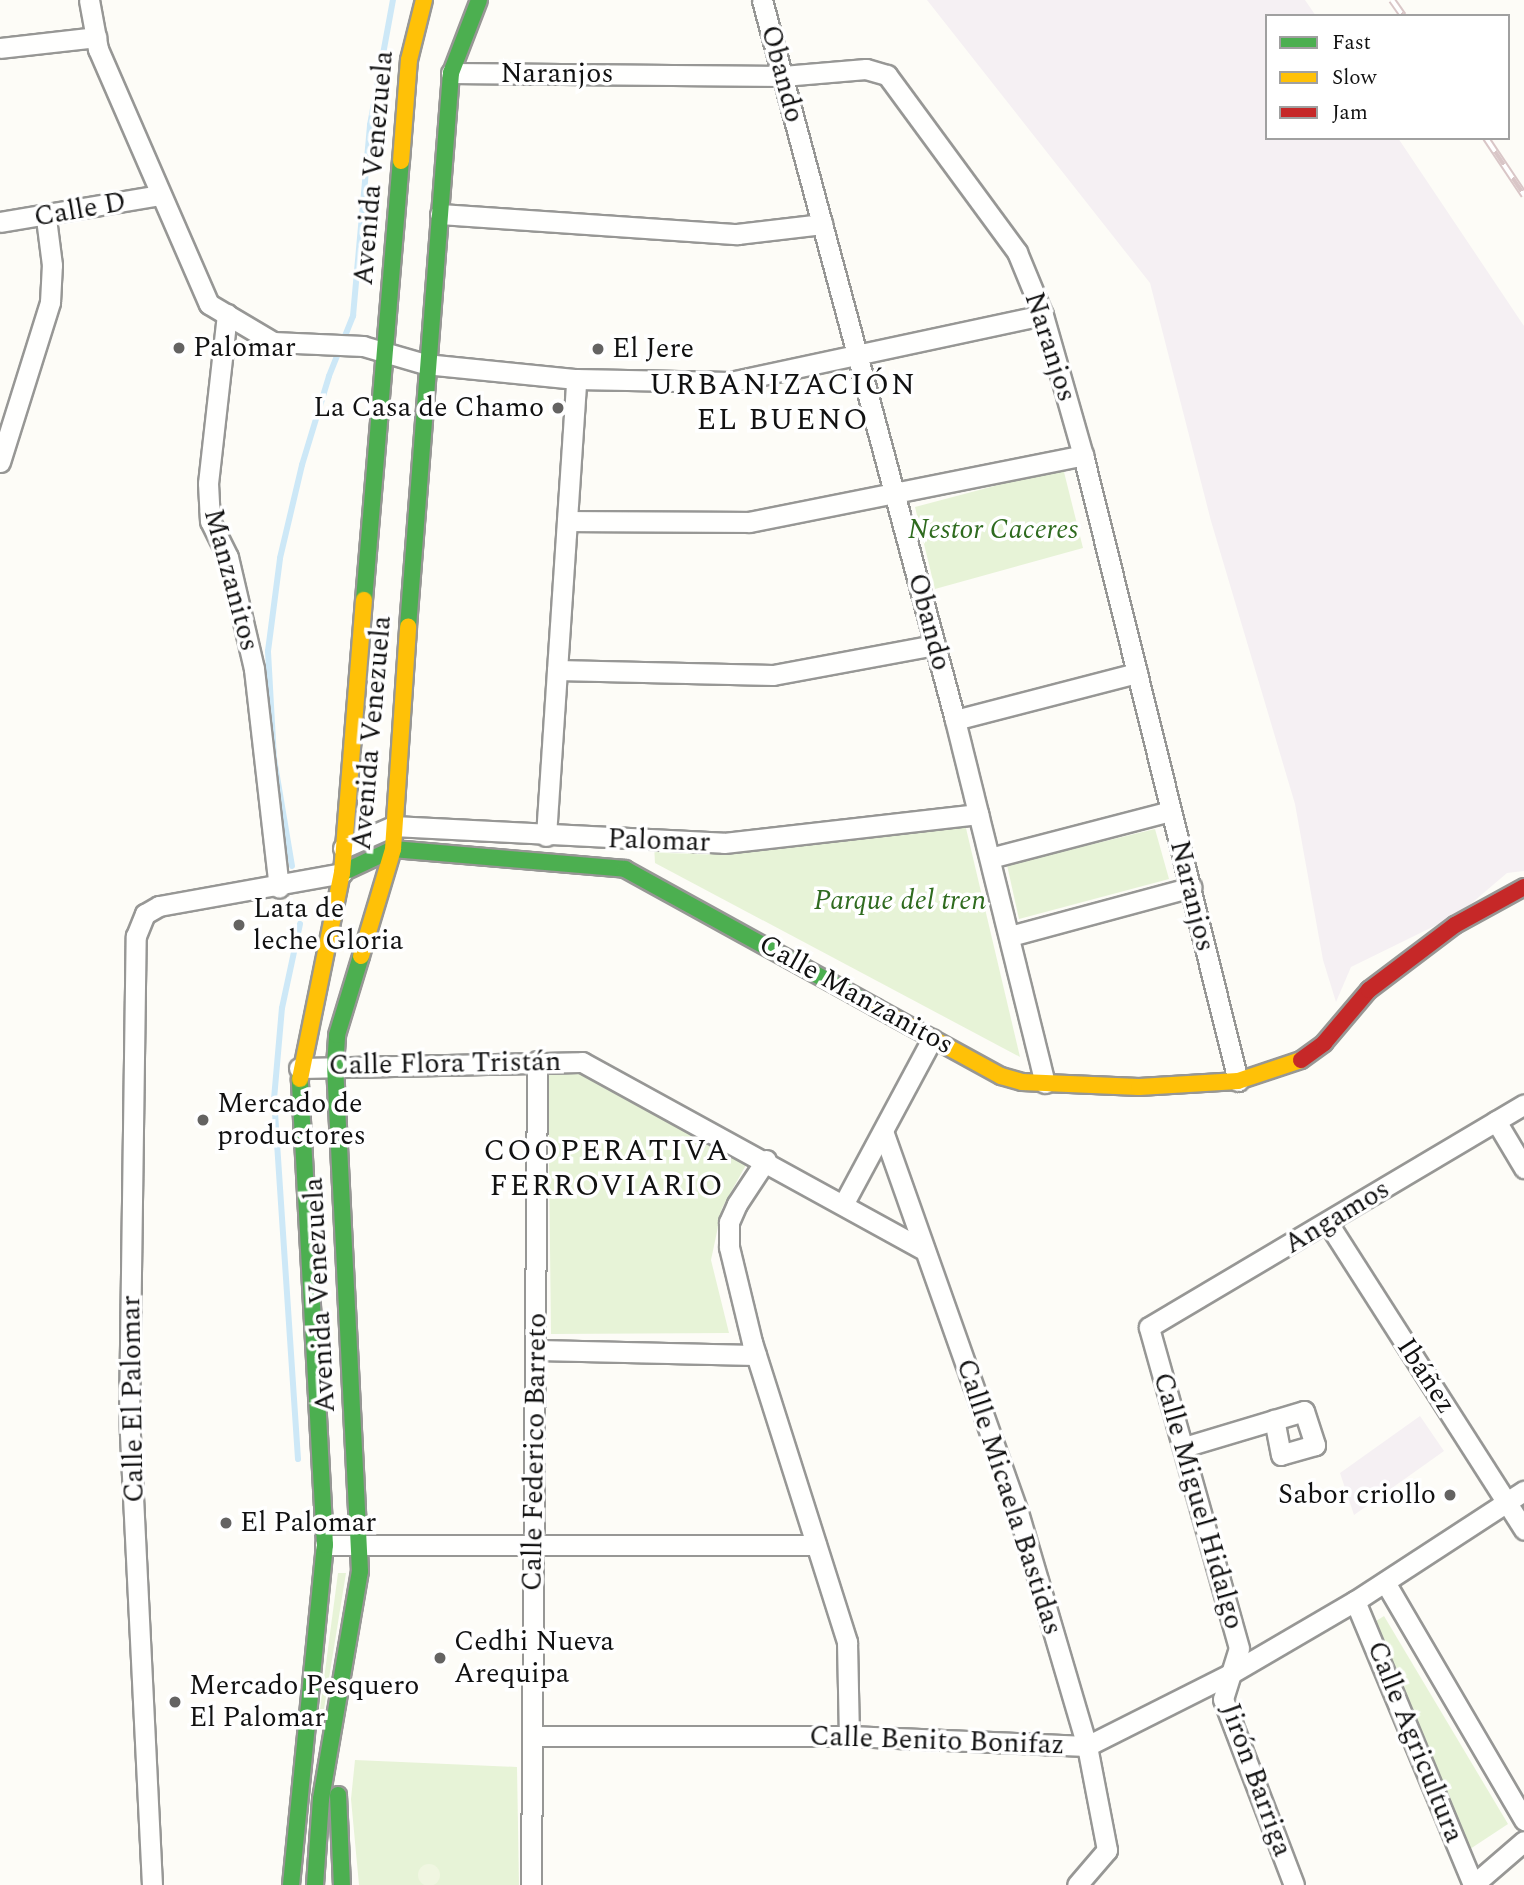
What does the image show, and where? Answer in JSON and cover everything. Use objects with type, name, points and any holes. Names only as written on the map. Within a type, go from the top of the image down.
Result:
[{"type":"main road","name":"Avenida Venezuela","points":[[291,1885],[296,1802],[310,1714],[307,1694],[319,1633],[325,1545],[299,1068],[342,873],[409,60],[424,0]]},
{"type":"main road","name":"Avenida Venezuela","points":[[316,1885],[321,1799],[360,1571],[335,1066],[337,1035],[393,849],[425,364],[451,73],[479,0]]},
{"type":"main road","name":"Calle Manzanitos","points":[[342,873],[393,849],[491,854],[625,869],[1001,1076],[1045,1083],[1139,1087],[1238,1081],[1297,1063],[1324,1043],[1380,982],[1455,925],[1524,887]]},
{"type":"main road","points":[[285,1762],[307,1694]]},
{"type":"main road","points":[[340,1700],[338,1842],[342,1885]]},
{"type":"street","points":[[89,0],[96,37],[159,195],[209,304],[273,342],[363,346],[386,350],[425,364],[576,379],[730,382],[858,358],[1043,315]]},
{"type":"street","name":"Obando","points":[[762,0],[955,720],[1045,1083]]},
{"type":"street","points":[[0,48],[96,37]]},
{"type":"street","name":"Naranjos","points":[[451,73],[783,76],[866,69],[887,75],[1017,252],[1043,315],[1083,455],[1238,1081]]},
{"type":"street","name":"Calle D","points":[[0,222],[46,218],[159,195]]},
{"type":"street","points":[[440,214],[737,234],[822,224]]},
{"type":"street","points":[[0,462],[50,302],[52,265],[46,218]]},
{"type":"street","name":"Manzanitos","points":[[227,314],[208,483],[210,521],[228,556],[254,669],[282,887]]},
{"type":"street","points":[[546,836],[576,379]]},
{"type":"street","points":[[567,521],[749,522],[895,496],[1083,455]]},
{"type":"street","points":[[557,670],[773,675],[935,645]]},
{"type":"street","points":[[955,720],[1137,673]]},
{"type":"street","points":[[990,858],[1170,811]]},
{"type":"street","name":"Palomar","points":[[343,848],[393,826],[546,836],[724,843],[978,814]]},
{"type":"street","name":"Calle Manzanitos","points":[[145,914],[159,906],[282,887],[342,873]]},
{"type":"street","points":[[1010,936],[1191,887]]},
{"type":"street","name":"Calle El Palomar","points":[[145,914],[136,936],[129,1416],[152,1885]]},
{"type":"street","points":[[844,1203],[884,1134],[932,1039]]},
{"type":"street","name":"Calle Federico Barreto","points":[[531,1885],[537,1350],[537,1061]]},
{"type":"street","name":"Calle Flora Tristán","points":[[299,1068],[582,1062],[766,1160],[921,1248]]},
{"type":"street","name":"Angamos","points":[[1149,1327],[1328,1223],[1524,1104]]},
{"type":"street","points":[[1496,1121],[1524,1168]]},
{"type":"street","name":"Callle Micaela Bastidas","points":[[884,1134],[921,1248],[939,1286],[1013,1500],[1087,1746],[1105,1823],[1107,1850],[1098,1866],[1077,1885]]},
{"type":"street","points":[[766,1160],[729,1222],[729,1247],[756,1354],[847,1642],[849,1736]]},
{"type":"street","name":"Ibáñez","points":[[1328,1223],[1524,1530]]},
{"type":"street","name":"Calle Miguel Hidalgo","points":[[1149,1327],[1239,1648],[1230,1674]]},
{"type":"street","points":[[537,1350],[756,1354]]},
{"type":"street","points":[[1184,1447],[1274,1420]]},
{"type":"street","name":"Calle Benito Bonifaz","points":[[532,1736],[849,1736],[1087,1746],[1230,1674],[1355,1601],[1524,1491]]},
{"type":"street","points":[[325,1545],[816,1545]]},
{"type":"street","name":"Calle Agricultura","points":[[1385,1581],[1524,1820]]},
{"type":"street","name":"Calle Agricultura","points":[[1355,1601],[1473,1885]]},
{"type":"street","name":"Jirón Barriga","points":[[1230,1674],[1223,1699],[1294,1885]]},
{"type":"street","points":[[1473,1885],[1524,1841]]},
{"type":"shaded area","points":[[927,0],[1305,0],[1315,14],[1265,14],[1265,140],[1399,140],[1524,326],[1524,871],[1507,873],[1459,914],[1351,967],[1336,1002],[1323,960],[1295,804],[1211,521],[1150,283]]},
{"type":"shaded area","points":[[1420,1416],[1444,1451],[1354,1515],[1340,1473]]},
{"type":"green space","name":"Nestor Caceres","points":[[1063,468],[1083,548],[935,589],[915,507]]},
{"type":"green space","name":"Parque del tren","points":[[961,807],[1020,1057],[655,863],[654,845]]},
{"type":"green space","points":[[1155,829],[1169,879],[1019,919],[1007,865]]},
{"type":"green space","points":[[548,1072],[588,1074],[751,1156],[722,1208],[711,1260],[729,1333],[551,1334]]},
{"type":"green space","points":[[338,1573],[346,1573],[324,1709],[320,1709]]},
{"type":"green space","points":[[1384,1616],[1508,1824],[1464,1853],[1373,1623]]},
{"type":"green space","points":[[355,1760],[517,1767],[519,1885],[359,1885],[351,1799]]},
{"type":"green space","points":[[429,1864],[437,1867],[440,1875],[437,1883],[429,1886],[421,1883],[418,1875],[421,1867]]},
{"type":"waterway","points":[[292,866],[274,759],[268,651],[280,558],[302,465],[329,376],[353,316],[370,125],[393,0]]},
{"type":"waterway","points":[[298,1459],[274,1099],[282,1008],[300,924]]},
{"type":"railway","points":[[1392,0],[1402,14]]},
{"type":"railway","points":[[1487,140],[1524,195]]},
{"type":"traffic: fast","points":[[408,627],[451,73],[479,0]]},
{"type":"traffic: fast","points":[[364,600],[401,161]]},
{"type":"traffic: fast","points":[[342,873],[393,849],[625,869],[875,1007]]},
{"type":"traffic: fast","points":[[315,1885],[321,1799],[360,1571],[335,1066],[337,1035],[361,956]]},
{"type":"traffic: fast","points":[[291,1885],[325,1545],[300,1079]]},
{"type":"traffic: fast","points":[[338,1795],[342,1885]]},
{"type":"traffic: slow","points":[[401,161],[409,60],[424,0]]},
{"type":"traffic: slow","points":[[300,1079],[342,873],[364,600]]},
{"type":"traffic: slow","points":[[361,956],[393,849],[408,627]]},
{"type":"traffic: slow","points":[[875,1007],[1001,1076],[1022,1082],[1139,1087],[1238,1081],[1301,1060]]},
{"type":"traffic: jam","points":[[1301,1060],[1324,1043],[1369,990],[1455,925],[1524,887]]},
{"type":"place","name":"Palomar","points":[[179,348]]},
{"type":"place","name":"El Jere","points":[[598,349]]},
{"type":"place","name":"La Casa de Chamo","points":[[558,408]]},
{"type":"place","name":"Lata de leche Gloria","points":[[239,925]]},
{"type":"place","name":"Mercado de productores","points":[[203,1120]]},
{"type":"place","name":"Sabor criollo","points":[[1450,1495]]},
{"type":"place","name":"El Palomar","points":[[226,1523]]},
{"type":"place","name":"Cedhi Nueva Arequipa","points":[[440,1658]]},
{"type":"place","name":"Mercado Pesquero El Palomar","points":[[175,1702]]},
{"type":"district","name":"URBANIZACIÓN EL BUENO","points":[[783,402]]},
{"type":"district","name":"COOPERATIVA FERROVIARIO","points":[[607,1168]]}]
